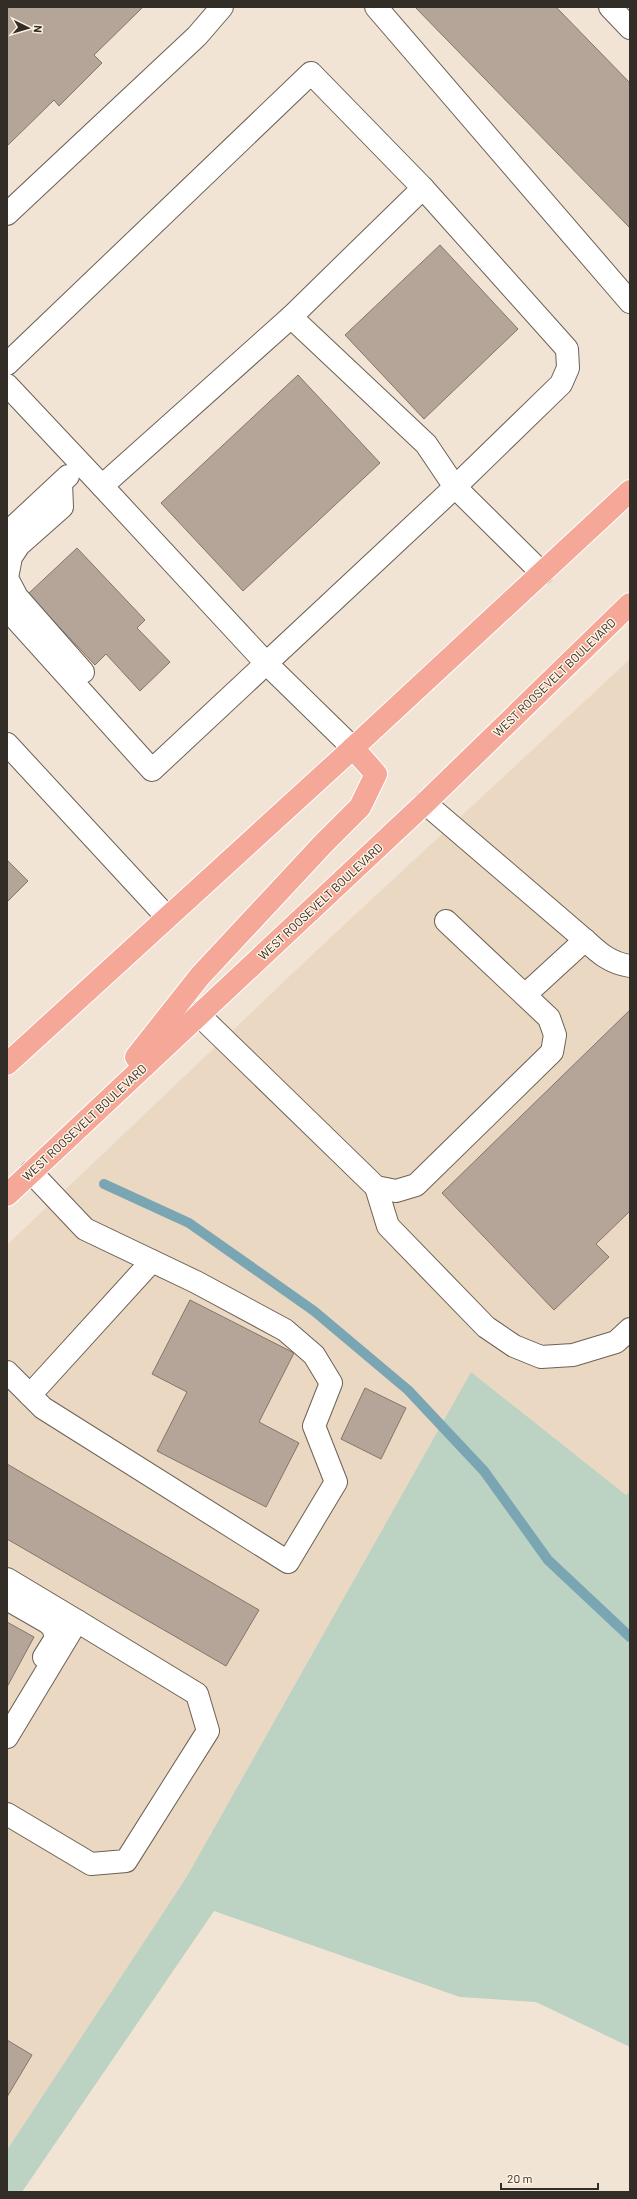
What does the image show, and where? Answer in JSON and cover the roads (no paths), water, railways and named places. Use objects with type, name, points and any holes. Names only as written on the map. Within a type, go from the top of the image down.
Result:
[{"type":"highway","points":[[7,1064],[353,748],[630,491]]},
{"type":"highway","name":"WEST ROOSEVELT BOULEVARD","points":[[7,1195],[198,1014],[425,803],[630,604]]},
{"type":"highway","points":[[87,1119],[200,976],[323,844],[360,808],[376,774],[353,748]]},
{"type":"lane","points":[[7,214],[197,36],[222,7]]},
{"type":"lane","points":[[376,7],[630,302]]},
{"type":"lane","points":[[610,7],[630,28]]},
{"type":"lane","points":[[7,364],[311,73],[423,188],[567,349],[568,368],[561,384],[454,487],[152,770],[7,610]]},
{"type":"lane","points":[[102,486],[292,317],[423,188]]},
{"type":"lane","points":[[292,317],[426,444],[454,487],[542,573]]},
{"type":"lane","points":[[7,385],[82,463],[266,663],[353,748]]},
{"type":"lane","points":[[7,533],[82,463]]},
{"type":"lane","points":[[61,483],[62,507],[19,545],[11,557],[7,578],[17,597],[83,671],[82,692]]},
{"type":"lane","points":[[7,744],[167,917]]},
{"type":"lane","points":[[425,803],[585,940],[601,956],[620,965],[630,966]]},
{"type":"lane","points":[[376,1187],[396,1191],[416,1185],[552,1052],[555,1035],[549,1018],[446,922]]},
{"type":"lane","points":[[525,995],[585,940]]},
{"type":"lane","points":[[198,1014],[376,1187],[388,1226],[486,1327],[514,1346],[541,1357],[573,1355],[616,1342],[630,1329]]},
{"type":"lane","points":[[7,1372],[43,1408],[288,1562],[336,1482],[314,1426],[331,1383],[314,1355],[285,1330],[196,1282],[85,1229],[31,1172]]},
{"type":"lane","points":[[30,1395],[152,1261]]},
{"type":"lane","points":[[7,1579],[197,1694],[208,1731],[126,1861],[92,1864],[7,1814]]},
{"type":"lane","points":[[7,1599],[47,1622],[53,1627],[56,1638],[7,1713]]},
{"type":"lane","points":[[7,1737],[77,1621]]},
{"type":"waterway","points":[[104,1184],[189,1223],[314,1311],[408,1390],[484,1471],[548,1560],[630,1637]]}]
